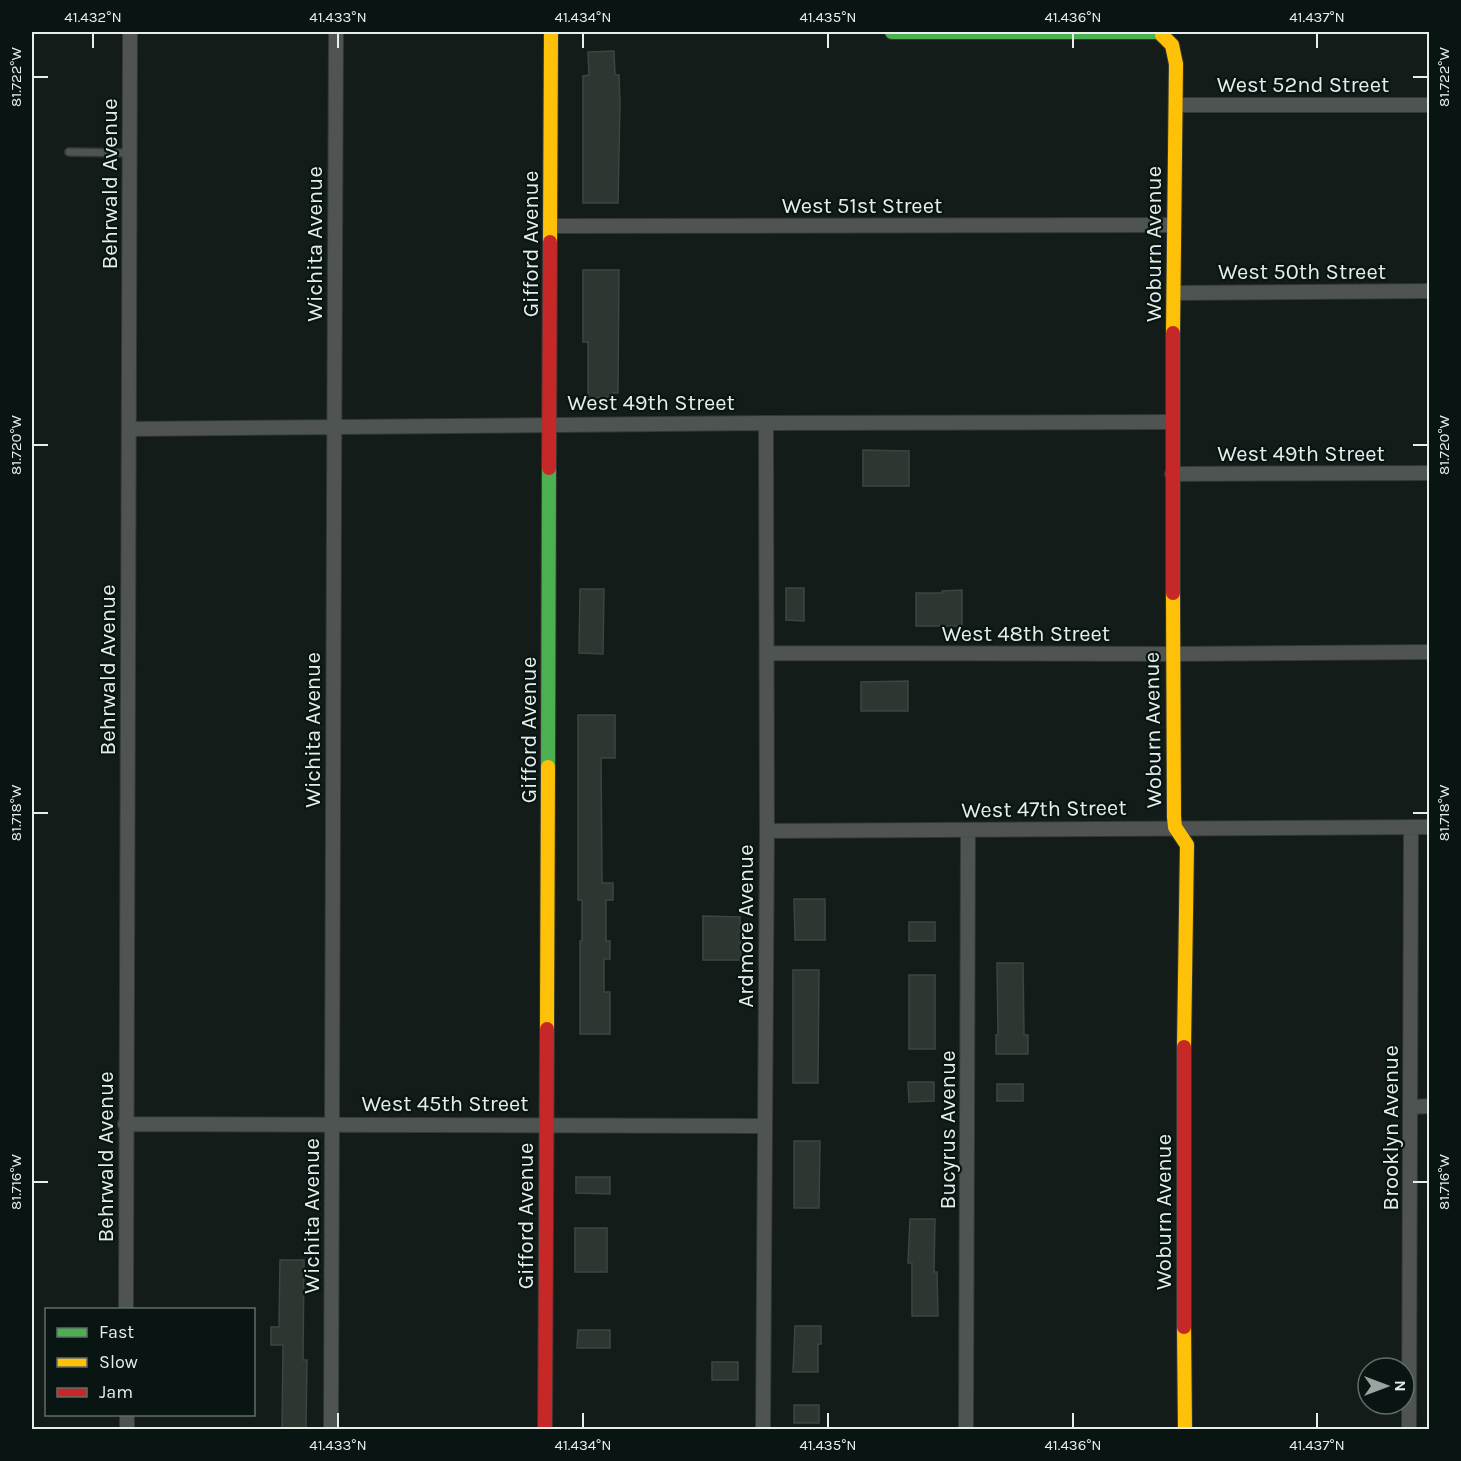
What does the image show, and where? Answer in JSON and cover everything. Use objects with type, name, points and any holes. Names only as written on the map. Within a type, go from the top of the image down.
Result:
[{"type":"street","name":"Behrwald Avenue","points":[[126,1308],[130,32]]},
{"type":"street","name":"Wichita Avenue","points":[[331,1430],[336,32]]},
{"type":"street","name":"Gifford Avenue","points":[[545,1430],[551,32]]},
{"type":"street","points":[[892,32],[1159,32]]},
{"type":"street","name":"Woburn Avenue","points":[[1159,32],[1172,45],[1176,64],[1172,654],[1175,827],[1187,845],[1183,1098],[1185,1430]]},
{"type":"street","name":"West 52nd Street","points":[[1176,105],[1430,105]]},
{"type":"street","name":"West 51st Street","points":[[551,226],[1174,225]]},
{"type":"street","name":"West 50th Street","points":[[1174,293],[1430,291]]},
{"type":"street","name":"West 49th Street","points":[[130,429],[550,424],[1172,422]]},
{"type":"street","name":"Ardmore Avenue","points":[[763,1430],[767,831],[766,423]]},
{"type":"street","name":"West 49th Street","points":[[1172,474],[1430,473]]},
{"type":"street","name":"West 48th Street","points":[[767,653],[1430,652]]},
{"type":"street","name":"Brooklyn Avenue","points":[[1409,1430],[1411,827]]},
{"type":"street","name":"West 47th Street","points":[[767,831],[1430,827]]},
{"type":"street","name":"Bucyrus Avenue","points":[[966,1430],[968,830]]},
{"type":"street","points":[[1411,1107],[1430,1106]]},
{"type":"street","name":"West 45th Street","points":[[125,1124],[765,1126]]},
{"type":"lane","points":[[69,152],[130,153]]},
{"type":"building","points":[[614,51],[615,75],[619,75],[620,103],[618,203],[583,203],[583,76],[589,75],[588,52]]},
{"type":"building","points":[[583,270],[619,270],[618,393],[613,393],[613,397],[588,398],[588,342],[583,342]]},
{"type":"building","points":[[863,450],[909,451],[909,486],[863,486]]},
{"type":"building","points":[[786,588],[804,588],[804,621],[786,620]]},
{"type":"building","points":[[580,589],[604,589],[603,654],[579,653]]},
{"type":"building","points":[[962,590],[962,626],[916,626],[916,593]]},
{"type":"building","points":[[908,681],[908,711],[861,711],[861,682]]},
{"type":"building","points":[[578,715],[615,715],[615,758],[601,758],[602,883],[613,883],[613,900],[606,900],[606,941],[610,941],[610,959],[604,959],[604,992],[610,992],[610,1034],[580,1034],[582,900],[578,900]]},
{"type":"building","points":[[794,899],[825,899],[825,940],[795,940]]},
{"type":"building","points":[[703,916],[740,917],[741,960],[703,960]]},
{"type":"building","points":[[909,922],[935,922],[935,941],[909,941]]},
{"type":"building","points":[[997,963],[1023,963],[1024,1035],[1028,1035],[1028,1054],[996,1054]]},
{"type":"building","points":[[793,970],[819,970],[818,1083],[793,1083]]},
{"type":"building","points":[[909,975],[935,975],[935,1049],[909,1049]]},
{"type":"building","points":[[908,1082],[934,1082],[934,1101],[909,1102]]},
{"type":"building","points":[[997,1084],[1023,1084],[1023,1101],[997,1101]]},
{"type":"building","points":[[794,1141],[820,1141],[819,1208],[794,1208]]},
{"type":"building","points":[[576,1177],[610,1177],[610,1194],[576,1193]]},
{"type":"building","points":[[910,1219],[935,1219],[934,1272],[937,1272],[938,1316],[912,1316],[912,1263],[908,1263]]},
{"type":"building","points":[[575,1228],[607,1228],[607,1272],[575,1272]]},
{"type":"building","points":[[280,1260],[304,1260],[303,1360],[307,1360],[306,1428],[282,1428],[283,1345],[271,1345],[271,1327],[279,1327]]},
{"type":"building","points":[[795,1326],[821,1326],[821,1344],[818,1344],[818,1372],[793,1372]]},
{"type":"building","points":[[578,1330],[610,1330],[610,1348],[577,1348]]},
{"type":"building","points":[[712,1362],[738,1362],[738,1380],[712,1380]]},
{"type":"building","points":[[794,1405],[819,1405],[819,1423],[794,1423]]},
{"type":"traffic: fast","points":[[892,32],[1159,32],[1162,35]]},
{"type":"traffic: fast","points":[[548,767],[549,468]]},
{"type":"traffic: slow","points":[[550,242],[551,32]]},
{"type":"traffic: slow","points":[[1162,35],[1172,45],[1176,64],[1173,333]]},
{"type":"traffic: slow","points":[[1173,593],[1174,817],[1175,827],[1187,845],[1184,1047]]},
{"type":"traffic: slow","points":[[547,1029],[548,767]]},
{"type":"traffic: slow","points":[[1184,1327],[1185,1430]]},
{"type":"traffic: jam","points":[[549,468],[550,242]]},
{"type":"traffic: jam","points":[[1173,333],[1173,593]]},
{"type":"traffic: jam","points":[[545,1430],[547,1029]]},
{"type":"traffic: jam","points":[[1184,1047],[1184,1327]]}]
